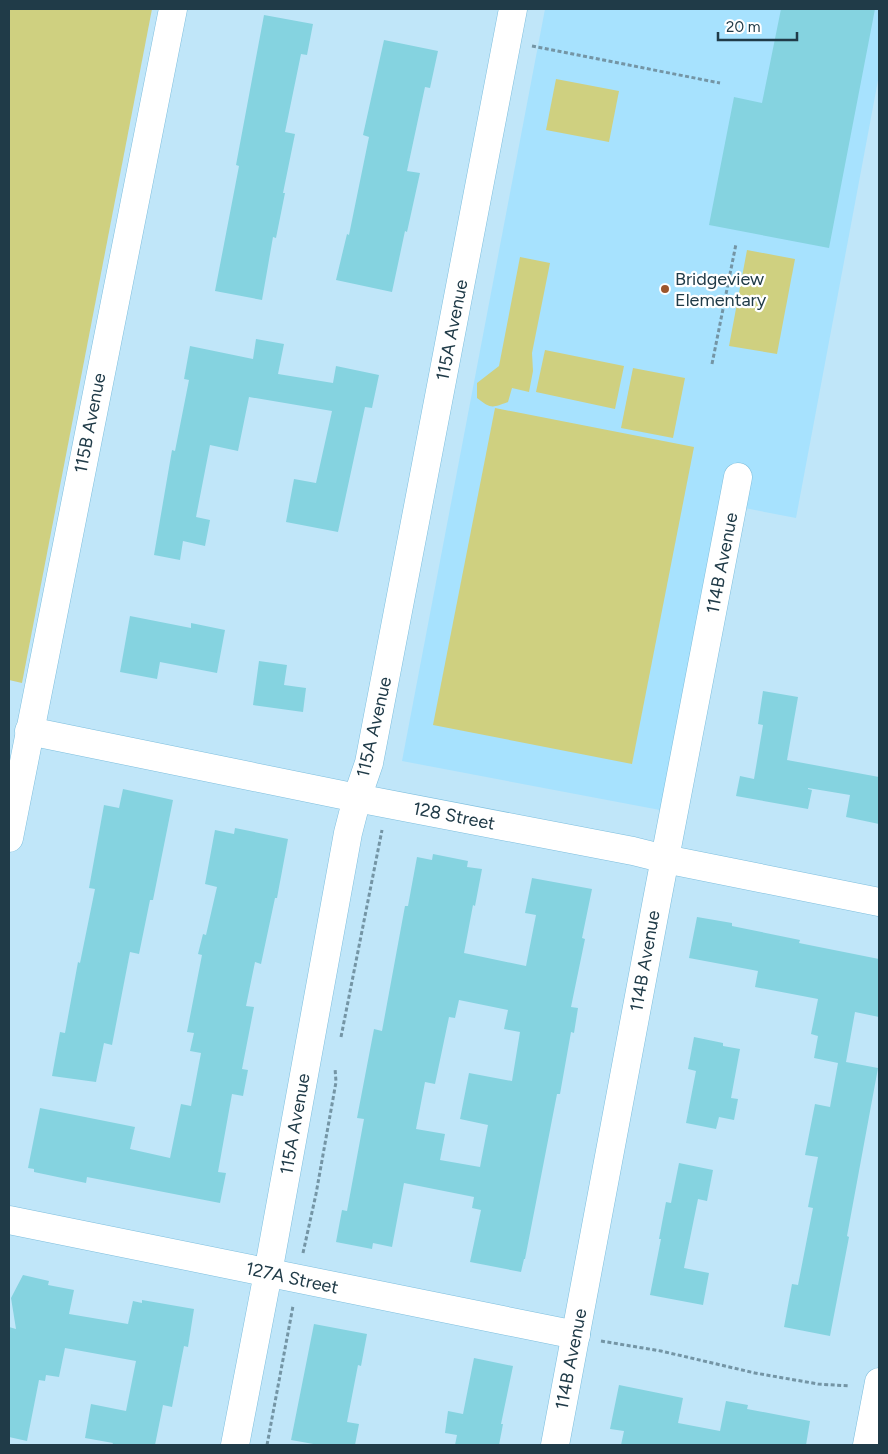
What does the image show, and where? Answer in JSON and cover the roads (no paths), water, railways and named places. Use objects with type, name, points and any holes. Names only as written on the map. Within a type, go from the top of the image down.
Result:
[{"type":"street","name":"115B Avenue","points":[[9,838],[173,9]]},
{"type":"street","name":"115A Avenue","points":[[236,1445],[348,833],[369,763],[513,9]]},
{"type":"street","name":"114B Avenue","points":[[555,1445],[586,1337],[665,859],[738,477]]},
{"type":"street","name":"128 Street","points":[[29,730],[357,798],[633,851],[879,902]]},
{"type":"street","name":"127A Street","points":[[9,1220],[586,1337]]},
{"type":"street","points":[[867,1384],[867,1445]]},
{"type":"place","name":"Bridgeview Elementary","points":[[665,289]]}]
